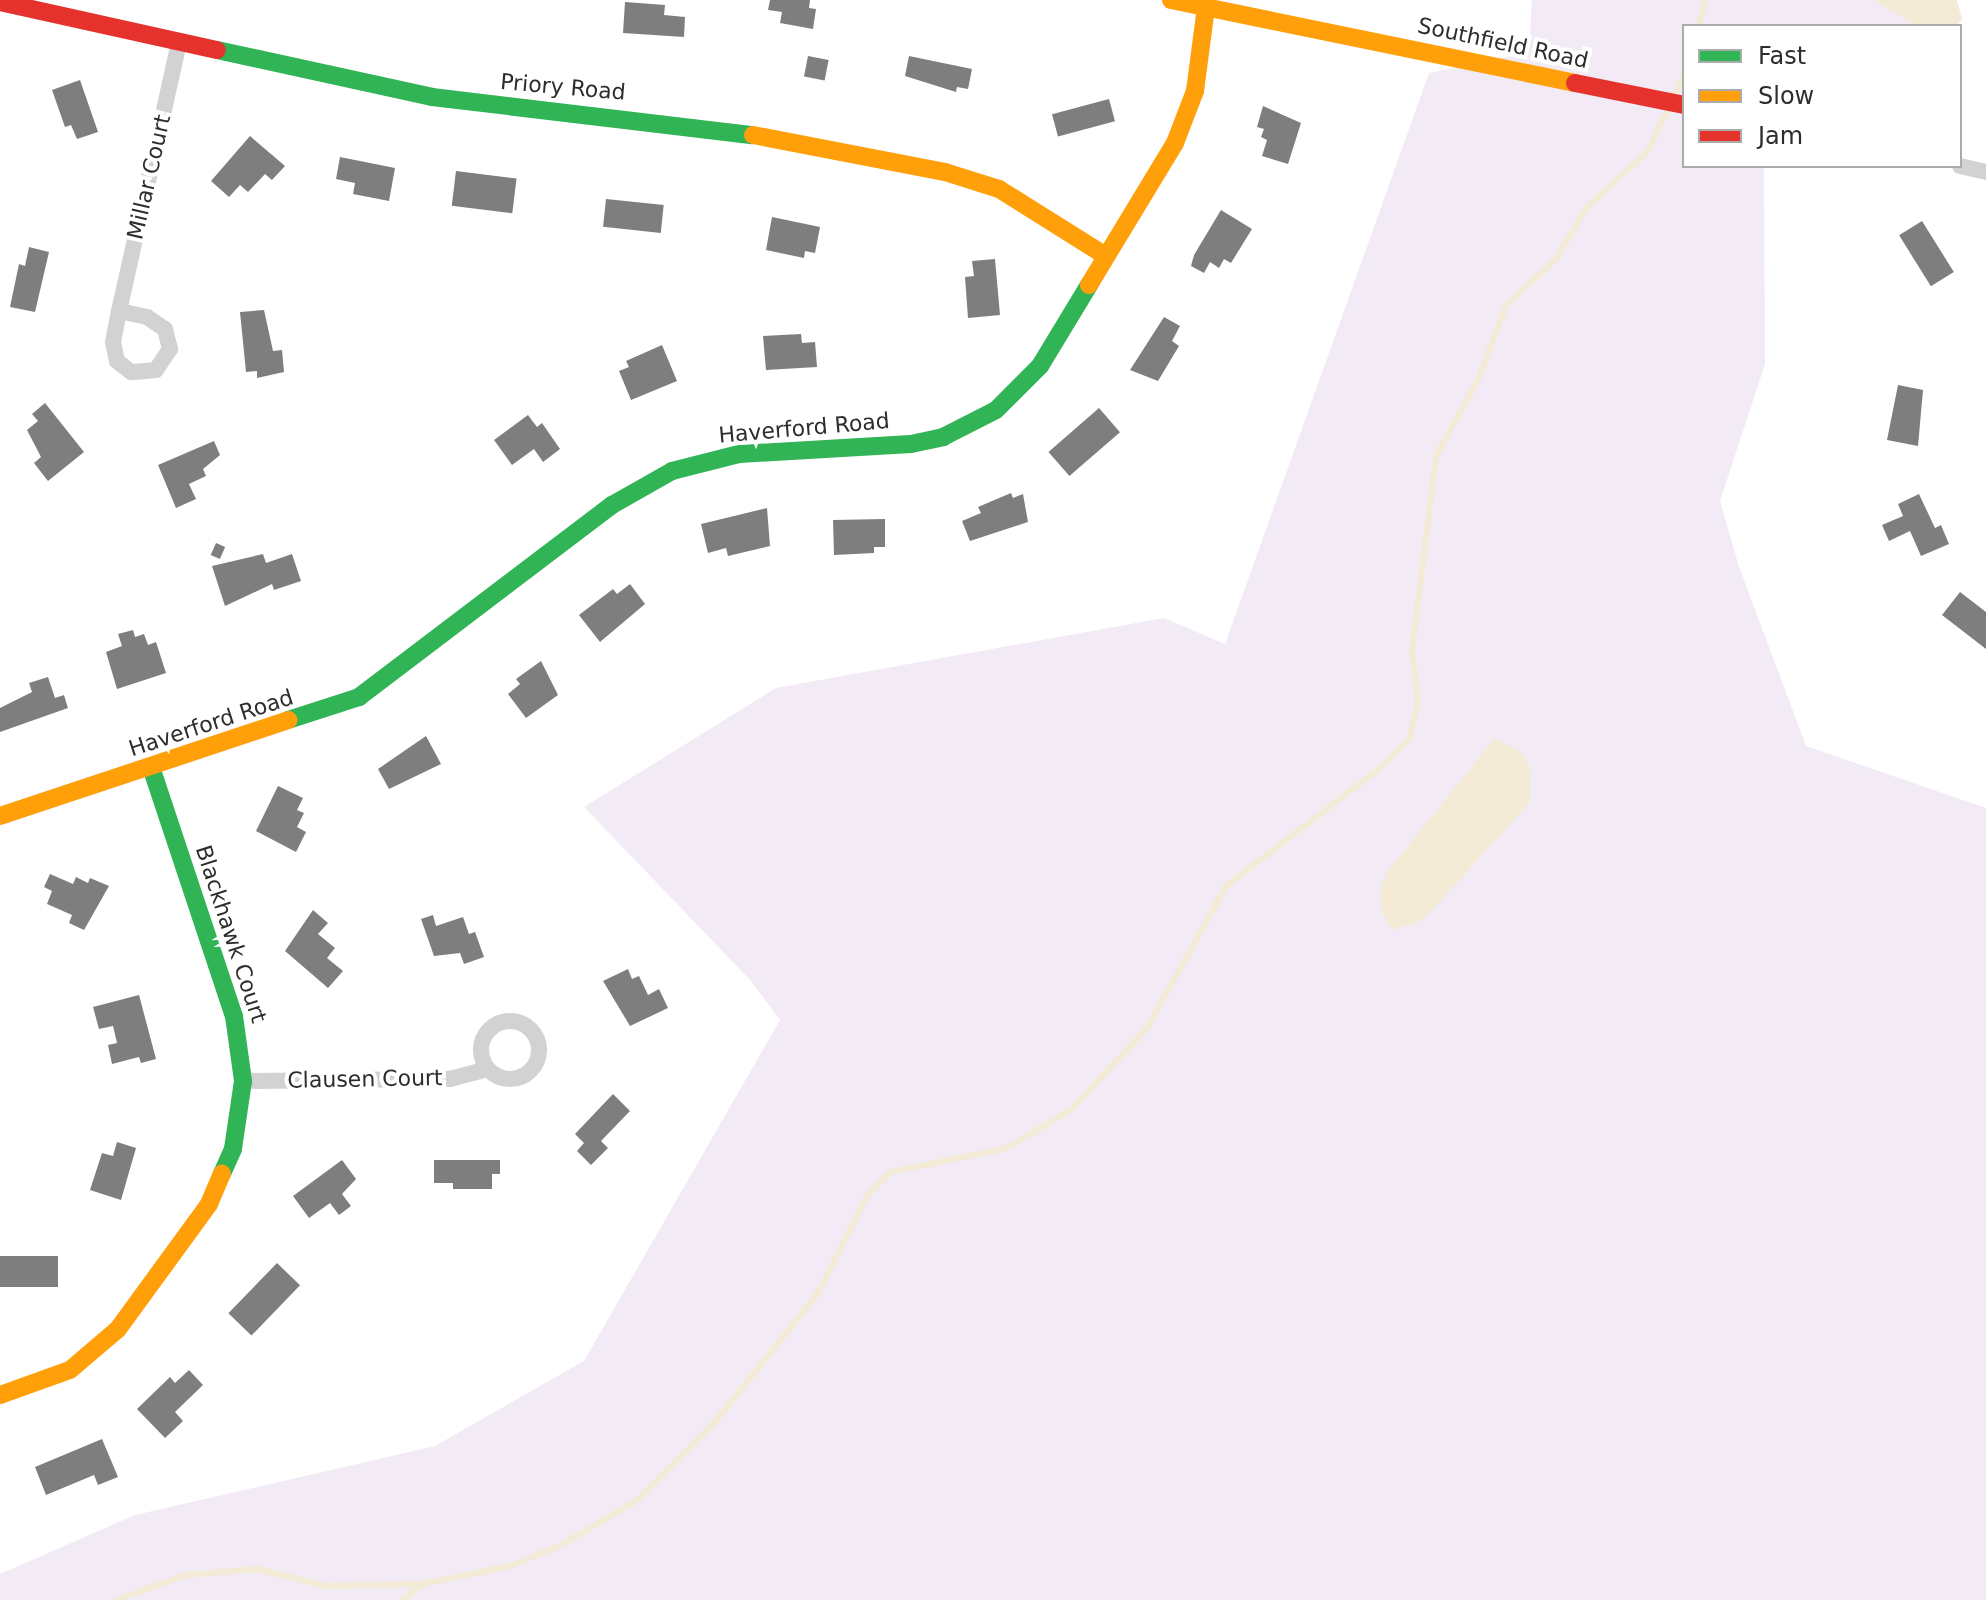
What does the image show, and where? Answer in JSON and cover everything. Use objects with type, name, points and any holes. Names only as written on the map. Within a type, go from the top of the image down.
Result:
[{"type":"street","name":"Southfield Road","points":[[1171,0],[1682,105]]},
{"type":"street","name":"Priory Road","points":[[0,2],[432,97],[707,126],[945,172],[999,189],[1106,256]]},
{"type":"street","name":"Haverford Road","points":[[0,816],[359,697],[612,505],[672,471],[739,454],[911,444],[971,425],[1021,388],[1040,366],[1187,119],[1206,7]]},
{"type":"street","name":"Millar Court","points":[[119,311],[179,42]]},
{"type":"street","points":[[1962,166],[1986,172]]},
{"type":"street","name":"Blackhawk Court","points":[[0,1395],[70,1370],[118,1329],[219,1185],[236,1134],[243,1081],[234,1016],[151,767]]},
{"type":"street","name":"Clausen Court","points":[[243,1081],[450,1079],[487,1069]]},
{"type":"shaded area","points":[[1532,0],[1954,0],[1948,24],[1682,24],[1682,168],[1764,168],[1765,364],[1720,501],[1739,567],[1806,746],[1986,808],[1986,1600],[0,1600],[0,1574],[135,1515],[435,1446],[584,1361],[780,1020],[751,981],[584,807],[776,688],[1164,618],[1225,644],[1429,73],[1529,52]]},
{"type":"shaded area","points":[[1874,0],[1957,0],[1962,19],[1958,24],[1913,24]]},
{"type":"shaded area","points":[[1495,738],[1522,753],[1529,767],[1530,802],[1419,922],[1392,930],[1381,911],[1381,886],[1387,872]]},
{"type":"building","points":[[770,0],[810,0],[809,8],[816,9],[813,29],[780,23],[782,12],[768,10]]},
{"type":"building","points":[[625,2],[665,5],[664,15],[685,17],[684,37],[623,33]]},
{"type":"building","points":[[808,56],[829,60],[825,81],[804,77]]},
{"type":"building","points":[[909,56],[972,69],[968,89],[957,87],[956,92],[905,76]]},
{"type":"building","points":[[80,80],[98,132],[77,139],[71,125],[65,127],[52,90]]},
{"type":"building","points":[[1109,99],[1115,121],[1058,136],[1052,114]]},
{"type":"building","points":[[1263,106],[1301,123],[1288,164],[1262,156],[1267,140],[1261,137],[1264,129],[1257,127]]},
{"type":"building","points":[[250,136],[285,166],[272,180],[265,174],[248,192],[240,185],[229,197],[211,181]]},
{"type":"building","points":[[340,157],[395,168],[389,201],[353,194],[355,183],[336,179]]},
{"type":"building","points":[[456,171],[517,178],[512,213],[452,206]]},
{"type":"building","points":[[606,199],[664,205],[661,233],[603,227]]},
{"type":"building","points":[[1221,210],[1252,229],[1231,263],[1224,259],[1219,268],[1210,262],[1204,273],[1191,266],[1194,255]]},
{"type":"building","points":[[772,217],[820,227],[815,253],[805,251],[804,258],[766,250]]},
{"type":"building","points":[[1922,221],[1954,272],[1931,286],[1899,235]]},
{"type":"building","points":[[29,247],[49,252],[35,312],[10,307],[19,264],[25,266]]},
{"type":"building","points":[[995,259],[1000,315],[968,318],[965,277],[974,276],[972,261]]},
{"type":"building","points":[[264,310],[273,351],[282,350],[284,372],[257,378],[257,371],[246,372],[240,312]]},
{"type":"building","points":[[1164,317],[1180,326],[1172,341],[1179,346],[1158,381],[1130,370]]},
{"type":"building","points":[[801,334],[802,343],[815,342],[817,367],[766,370],[763,336]]},
{"type":"building","points":[[662,345],[677,381],[631,400],[619,371],[629,367],[626,361]]},
{"type":"building","points":[[1898,385],[1923,390],[1918,446],[1887,440]]},
{"type":"building","points":[[45,403],[84,452],[48,481],[34,463],[41,457],[27,430],[38,421],[32,414]]},
{"type":"building","points":[[1099,408],[1120,432],[1069,476],[1048,452]]},
{"type":"building","points":[[528,415],[537,427],[542,423],[560,449],[543,462],[534,449],[512,465],[494,440]]},
{"type":"building","points":[[214,441],[220,455],[203,469],[206,476],[189,484],[196,499],[176,508],[158,465]]},
{"type":"building","points":[[1011,493],[1013,498],[1023,494],[1028,522],[970,541],[962,521],[981,513],[978,507]]},
{"type":"building","points":[[1919,494],[1935,528],[1941,525],[1949,544],[1921,556],[1910,531],[1889,541],[1882,525],[1903,516],[1898,504]]},
{"type":"building","points":[[767,508],[770,546],[728,556],[726,548],[708,553],[701,524]]},
{"type":"building","points":[[885,519],[885,547],[874,547],[874,553],[834,555],[833,520]]},
{"type":"building","points":[[216,543],[225,547],[220,559],[211,555]]},
{"type":"building","points":[[263,554],[266,563],[292,554],[301,581],[274,590],[272,584],[225,606],[212,566]]},
{"type":"building","points":[[630,584],[645,604],[600,642],[579,615],[613,589],[617,594]]},
{"type":"building","points":[[1960,592],[1986,612],[1986,649],[1942,615]]},
{"type":"building","points":[[133,630],[135,637],[144,634],[148,645],[156,642],[166,673],[117,689],[106,652],[122,646],[118,634]]},
{"type":"building","points":[[541,661],[558,695],[526,718],[508,694],[520,684],[516,679]]},
{"type":"building","points":[[48,677],[55,698],[64,695],[68,708],[0,732],[0,708],[32,692],[29,683]]},
{"type":"building","points":[[426,736],[441,764],[389,789],[378,769]]},
{"type":"building","points":[[278,786],[303,798],[297,810],[304,813],[297,827],[306,832],[296,852],[256,831]]},
{"type":"building","points":[[50,874],[73,884],[76,877],[88,883],[90,878],[109,886],[84,930],[69,923],[72,915],[47,904],[52,891],[44,887]]},
{"type":"building","points":[[313,910],[328,923],[318,934],[335,948],[327,958],[343,971],[328,988],[285,951]]},
{"type":"building","points":[[433,915],[436,926],[463,917],[469,934],[475,932],[484,957],[464,964],[460,953],[434,956],[421,919]]},
{"type":"building","points":[[628,969],[632,979],[639,976],[648,995],[659,989],[668,1008],[630,1026],[603,981]]},
{"type":"building","points":[[139,995],[156,1059],[141,1063],[139,1057],[112,1064],[108,1045],[117,1043],[113,1026],[99,1029],[93,1007]]},
{"type":"building","points":[[613,1094],[630,1111],[601,1141],[608,1148],[591,1165],[577,1151],[584,1143],[575,1134]]},
{"type":"building","points":[[117,1142],[136,1148],[121,1200],[90,1190],[102,1153],[113,1156]]},
{"type":"building","points":[[342,1160],[356,1179],[342,1194],[351,1206],[339,1215],[330,1203],[309,1218],[293,1196]]},
{"type":"building","points":[[434,1160],[500,1160],[500,1174],[492,1174],[492,1189],[453,1189],[453,1183],[434,1183]]},
{"type":"building","points":[[0,1256],[58,1256],[58,1287],[0,1287]]},
{"type":"building","points":[[277,1263],[300,1285],[251,1336],[228,1313]]},
{"type":"building","points":[[189,1370],[203,1385],[175,1412],[183,1421],[165,1438],[137,1409],[170,1377],[175,1383]]},
{"type":"building","points":[[102,1439],[118,1477],[98,1485],[94,1475],[46,1495],[35,1467]]},
{"type":"waterway","points":[[1699,24],[1705,0]]},
{"type":"waterway","points":[[1674,97],[1682,79]]},
{"type":"waterway","points":[[116,1600],[186,1575],[257,1569],[327,1586],[423,1584],[511,1566],[561,1545],[636,1501],[714,1423],[818,1293],[868,1194],[891,1172],[1007,1148],[1072,1109],[1147,1028],[1226,886],[1383,766],[1409,739],[1418,702],[1412,650],[1436,456],[1479,378],[1506,305],[1556,259],[1586,208],[1648,151],[1669,107]]},
{"type":"waterway","points":[[402,1600],[423,1584]]},
{"type":"traffic: fast","points":[[217,50],[432,97],[753,135]]},
{"type":"traffic: fast","points":[[288,720],[359,697],[612,505],[672,471],[739,454],[911,444],[943,437],[996,410],[1040,366],[1089,285]]},
{"type":"traffic: fast","points":[[151,767],[234,1016],[243,1081],[233,1149],[222,1174]]},
{"type":"traffic: slow","points":[[1171,0],[1575,83]]},
{"type":"traffic: slow","points":[[1089,285],[1175,143],[1195,91],[1206,7]]},
{"type":"traffic: slow","points":[[753,135],[945,172],[999,189],[1106,256]]},
{"type":"traffic: slow","points":[[0,816],[288,720]]},
{"type":"traffic: slow","points":[[0,1395],[70,1370],[118,1329],[209,1204],[222,1174]]},
{"type":"traffic: jam","points":[[0,2],[217,50]]},
{"type":"traffic: jam","points":[[1575,83],[1682,105]]}]
